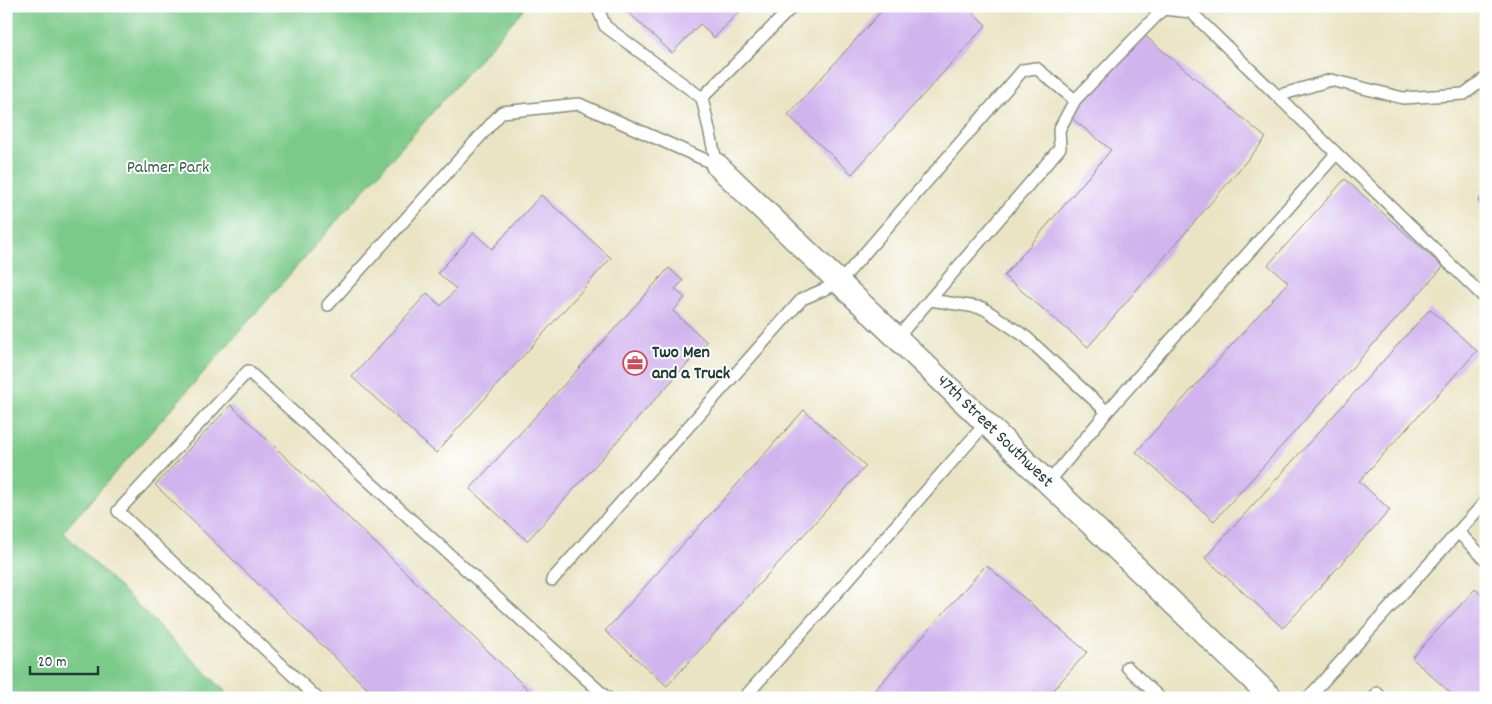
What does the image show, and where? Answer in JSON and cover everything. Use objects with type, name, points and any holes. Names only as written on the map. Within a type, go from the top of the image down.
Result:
[{"type":"street","name":"47th Street Southwest","points":[[717,165],[1272,698]]},
{"type":"lane","points":[[596,6],[605,26],[702,98],[717,165]]},
{"type":"lane","points":[[702,98],[793,6]]},
{"type":"lane","points":[[897,338],[1060,148],[1059,130],[1075,100],[1163,9],[1191,12],[1486,299]]},
{"type":"lane","points":[[552,580],[802,299],[839,283],[1023,70],[1036,68],[1075,100]]},
{"type":"lane","points":[[1277,96],[1331,80],[1404,98],[1464,94],[1486,78]]},
{"type":"lane","points":[[328,305],[502,112],[579,104],[717,165]]},
{"type":"lane","points":[[1048,483],[1107,412],[1336,154]]},
{"type":"lane","points":[[930,300],[983,308],[1026,337],[1107,412]]},
{"type":"lane","points":[[317,698],[118,511],[248,371],[608,698]]},
{"type":"lane","points":[[744,698],[986,423]]},
{"type":"lane","points":[[1308,698],[1486,501]]},
{"type":"lane","points":[[1458,532],[1486,560]]},
{"type":"lane","points":[[1127,667],[1160,698]]},
{"type":"green space","name":"Palmer Park","points":[[6,6],[526,6],[63,532],[232,698],[6,698]]},
{"type":"building","points":[[631,6],[744,6],[714,38],[700,24],[672,53],[627,11]]},
{"type":"building","points":[[886,6],[966,6],[986,25],[852,174],[788,115]]},
{"type":"building","points":[[1143,34],[1266,138],[1088,347],[1004,276],[1111,150],[1069,116]]},
{"type":"building","points":[[1345,179],[1443,267],[1214,521],[1136,452],[1288,282],[1268,265]]},
{"type":"building","points":[[1486,192],[1486,208],[1478,201]]},
{"type":"building","points":[[541,195],[611,258],[436,453],[352,377],[427,293],[441,306],[456,289],[438,273],[474,233],[492,249]]},
{"type":"building","points":[[669,268],[683,281],[675,289],[685,298],[673,311],[707,342],[527,541],[470,489]]},
{"type":"building","points":[[1430,309],[1477,351],[1359,481],[1390,510],[1283,628],[1205,558]]},
{"type":"building","points":[[231,405],[537,698],[377,698],[155,485]]},
{"type":"building","points":[[804,410],[866,466],[667,686],[605,631]]},
{"type":"building","points":[[986,565],[1087,652],[1046,698],[868,698]]},
{"type":"building","points":[[1475,589],[1486,599],[1486,698],[1456,698],[1412,658]]},
{"type":"place","name":"Two Men and a Truck","points":[[635,363]]}]
